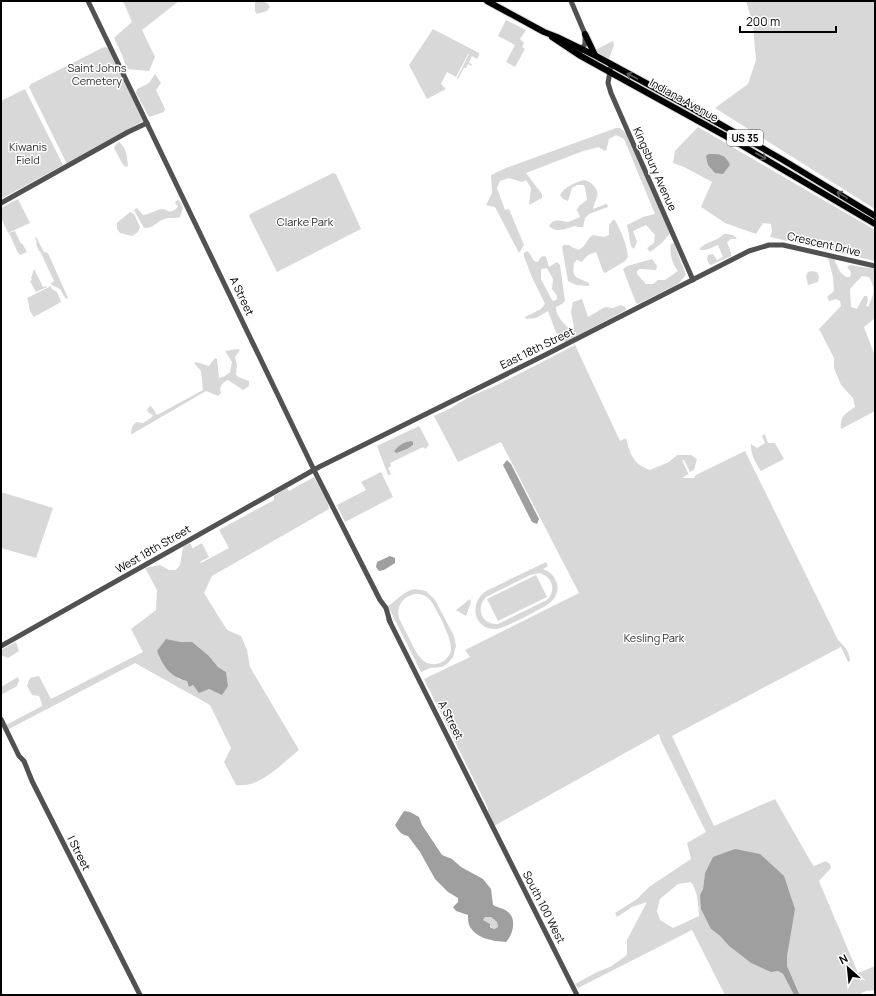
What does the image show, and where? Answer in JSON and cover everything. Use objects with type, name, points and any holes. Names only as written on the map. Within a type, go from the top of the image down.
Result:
[{"type":"main road","name":"Indiana Avenue","points":[[487,1],[783,160],[875,216]]},
{"type":"main road","points":[[585,34],[596,56]]},
{"type":"main road","name":"Indiana Avenue","points":[[581,52],[596,56],[611,68]]},
{"type":"main road","name":"Indiana Avenue","points":[[688,110],[875,224]]},
{"type":"street","name":"A Street","points":[[88,1],[314,470],[380,600],[386,608],[390,622],[493,828]]},
{"type":"street","points":[[570,1],[585,34],[585,44],[581,52]]},
{"type":"street","name":"Kingsbury Avenue","points":[[611,68],[608,83],[611,93],[693,280]]},
{"type":"street","points":[[1,204],[128,132],[147,123]]},
{"type":"street","name":"East 18th Street","points":[[314,470],[745,253],[768,245]]},
{"type":"street","name":"Crescent Drive","points":[[768,245],[783,245],[875,266]]},
{"type":"street","name":"West 18th Street","points":[[1,646],[314,470]]},
{"type":"street","name":"I Street","points":[[1,719],[19,756],[24,761],[32,781],[140,995]]},
{"type":"street","name":"South 100 West","points":[[493,828],[576,995]]},
{"type":"green space","points":[[123,1],[179,1],[142,30],[155,57],[149,71],[127,69],[114,38],[132,22]]},
{"type":"green space","points":[[255,1],[264,2],[270,7],[267,11],[257,14],[255,11]]},
{"type":"green space","points":[[746,1],[875,1],[875,209],[715,108],[748,84],[756,60],[753,25]]},
{"type":"green space","points":[[506,20],[526,30],[520,39],[524,43],[522,47],[525,49],[515,67],[506,62],[515,45],[498,36]]},
{"type":"green space","points":[[433,29],[479,53],[479,55],[477,59],[472,56],[469,62],[472,65],[471,66],[468,64],[466,68],[464,68],[458,79],[457,78],[468,54],[456,77],[447,72],[441,84],[446,89],[427,99],[409,65]]},
{"type":"green space","points":[[613,41],[614,45],[609,59],[597,53],[595,50]]},
{"type":"green space","name":"Saint Johns Cemetery","points":[[104,47],[108,48],[143,121],[67,164],[29,87],[31,84]]},
{"type":"green space","points":[[155,74],[161,83],[156,90],[165,109],[164,112],[149,117],[136,93],[137,89],[149,83]]},
{"type":"green space","name":"Kiwanis Field","points":[[25,89],[63,165],[1,199],[1,101]]},
{"type":"green space","points":[[698,127],[875,230],[875,261],[770,237],[772,232],[771,224],[763,223],[756,234],[725,223],[701,207],[712,182],[684,167],[673,163],[675,151]]},
{"type":"green space","points":[[616,128],[620,128],[627,134],[671,232],[662,243],[650,252],[647,248],[654,243],[655,235],[646,225],[633,231],[637,242],[634,249],[631,246],[627,225],[643,217],[655,214],[624,139],[616,135],[609,139],[606,151],[599,147],[583,151],[526,173],[542,194],[542,198],[529,205],[531,188],[526,180],[522,182],[509,178],[500,181],[497,188],[505,210],[509,209],[524,245],[519,253],[495,207],[486,205],[492,193],[491,175],[506,168]]},
{"type":"green space","points":[[119,142],[124,147],[126,153],[128,166],[125,167],[114,148]]},
{"type":"green space","name":"Clarke Park","points":[[333,173],[336,174],[361,229],[277,272],[249,216],[250,214]]},
{"type":"green space","points":[[584,180],[592,184],[597,191],[597,197],[593,209],[606,204],[608,207],[589,214],[585,218],[583,227],[575,226],[555,230],[549,226],[553,222],[568,222],[580,217],[577,210],[579,206],[587,200],[585,187],[583,185],[577,185],[572,188],[568,201],[563,199],[560,195],[567,187]]},
{"type":"green space","points":[[18,199],[30,223],[8,233],[1,217],[1,208]]},
{"type":"green space","points":[[179,200],[183,208],[180,217],[164,219],[147,228],[144,228],[134,210],[137,208],[143,215],[161,209],[172,211],[177,208],[178,206],[175,203]]},
{"type":"green space","points":[[130,212],[134,214],[140,227],[138,232],[132,236],[120,233],[117,229],[117,223]]},
{"type":"green space","points":[[613,220],[615,220],[621,233],[628,257],[625,261],[605,273],[596,252],[591,254],[582,262],[577,260],[574,263],[573,268],[574,275],[589,283],[589,286],[576,285],[568,281],[562,247],[564,245],[569,245],[579,250],[593,235],[604,237],[609,235],[609,225]]},
{"type":"green space","points":[[15,231],[21,244],[22,243],[27,252],[20,255],[9,233]]},
{"type":"green space","points":[[724,234],[733,235],[737,239],[731,239],[727,242],[731,256],[711,265],[707,259],[708,255],[713,254],[717,260],[723,257],[718,245],[705,250],[700,250],[700,248]]},
{"type":"green space","points":[[36,237],[44,252],[48,253],[68,298],[66,299],[60,289],[52,285],[51,283],[54,281],[36,244]]},
{"type":"green space","points":[[674,243],[686,275],[674,286],[638,304],[636,303],[623,269],[627,266],[652,259],[657,266],[656,270],[640,269],[637,271],[637,274],[646,284],[653,284],[658,280],[665,280],[678,271],[674,265],[670,247],[671,244]]},
{"type":"green space","points":[[527,251],[534,261],[538,262],[541,257],[546,257],[549,267],[557,262],[560,265],[565,301],[556,307],[556,310],[560,319],[570,329],[574,327],[571,312],[573,302],[582,299],[588,317],[605,307],[613,308],[621,305],[625,307],[626,310],[565,342],[558,336],[548,311],[536,318],[526,319],[525,317],[541,309],[545,304],[531,275],[524,253]],"holes":[[[547,268],[553,279],[552,289],[557,296],[557,299],[554,301],[552,300],[541,279],[541,269]]]},
{"type":"green space","points":[[828,258],[834,259],[840,272],[846,277],[850,277],[851,272],[847,267],[850,265],[875,269],[875,318],[864,327],[875,356],[875,411],[841,429],[842,418],[855,407],[853,398],[841,385],[834,368],[834,358],[819,329],[841,306],[840,301],[836,299],[829,301],[827,297],[834,291],[833,277]],"holes":[[[862,276],[869,277],[873,285],[873,292],[872,299],[868,307],[866,306],[868,300],[867,296],[864,296],[857,309],[851,307],[850,289]]]},
{"type":"green space","points":[[34,269],[43,287],[47,287],[36,292],[30,281],[32,280],[31,278]]},
{"type":"green space","points":[[808,272],[817,272],[819,277],[818,282],[808,285],[806,276]]},
{"type":"green space","points":[[51,286],[52,289],[57,292],[61,302],[34,317],[30,312],[27,298]]},
{"type":"green space","name":"Kesling Park","points":[[575,345],[620,441],[626,438],[633,458],[644,468],[650,470],[669,462],[677,455],[691,455],[697,459],[694,470],[690,472],[684,460],[682,460],[688,474],[682,478],[694,478],[696,475],[745,451],[838,640],[848,652],[850,661],[848,662],[841,647],[672,736],[714,826],[775,799],[814,866],[826,861],[830,864],[831,868],[819,881],[858,973],[875,966],[875,990],[866,991],[858,995],[801,995],[787,966],[787,956],[705,873],[703,889],[700,895],[711,929],[729,946],[751,963],[778,971],[783,974],[794,995],[725,995],[692,930],[578,988],[575,984],[610,967],[627,955],[627,940],[647,902],[632,907],[617,917],[615,913],[637,899],[649,887],[691,859],[687,843],[706,832],[661,741],[659,734],[494,826],[488,813],[488,808],[424,679],[470,657],[465,650],[579,593],[501,442],[458,462],[434,416],[469,397],[499,384]],"holes":[[[691,882],[697,898],[699,916],[673,928],[660,920],[657,911],[660,899],[678,884]]]},
{"type":"green space","points":[[240,350],[235,357],[237,365],[236,374],[238,377],[249,381],[249,386],[243,390],[228,380],[222,385],[220,389],[221,393],[218,396],[206,391],[132,434],[131,433],[132,427],[136,422],[143,423],[152,417],[153,415],[147,410],[149,407],[151,406],[157,415],[203,390],[201,371],[194,363],[196,362],[209,366],[215,358],[217,359],[219,378],[230,372],[232,362],[225,351]]},
{"type":"green space","points":[[419,426],[429,445],[425,449],[423,447],[390,463],[391,466],[388,468],[391,474],[394,474],[388,475],[377,446]],"holes":[[[410,441],[413,442],[412,446],[398,453],[394,452],[396,448]]]},
{"type":"green space","points":[[764,434],[768,443],[775,443],[784,459],[761,471],[751,451],[751,444],[757,448],[765,443],[762,436]]},
{"type":"green space","points":[[381,472],[393,497],[345,522],[337,505],[366,490],[361,482]]},
{"type":"green space","points":[[314,477],[327,500],[329,509],[212,576],[204,593],[227,630],[241,636],[247,650],[250,667],[299,750],[278,768],[254,783],[236,785],[224,762],[231,748],[210,705],[135,663],[9,729],[6,725],[42,706],[39,696],[32,695],[27,686],[30,678],[39,676],[51,699],[143,652],[131,629],[156,610],[157,590],[145,568],[160,565],[169,570],[176,570],[180,565],[183,547],[190,543],[195,553],[193,548],[202,543],[209,557],[200,562],[201,563],[229,548],[219,530],[274,500],[274,496],[287,488],[289,491]],"holes":[[[166,639],[181,642],[209,656],[218,667],[226,672],[228,686],[215,691],[192,685],[187,681],[178,679]]]},
{"type":"green space","points":[[1,492],[53,508],[36,558],[1,548]]},
{"type":"green space","points":[[546,562],[548,566],[543,569],[553,576],[556,580],[557,586],[556,596],[547,605],[514,623],[496,629],[483,625],[478,621],[476,615],[475,609],[477,602],[480,596],[486,591]],"holes":[[[539,573],[547,577],[552,584],[552,592],[547,600],[498,624],[492,624],[484,619],[481,606],[486,597],[530,575]]]},
{"type":"green space","points":[[536,575],[547,597],[498,621],[487,599]]},
{"type":"green space","points":[[415,589],[426,591],[435,600],[454,636],[456,646],[453,657],[442,667],[430,668],[421,672],[388,606],[411,590]],"holes":[[[419,594],[427,597],[433,604],[444,624],[449,639],[451,646],[450,654],[440,663],[429,664],[421,658],[415,650],[399,618],[398,613],[402,602],[408,596]]]},
{"type":"green space","points":[[470,599],[471,602],[466,616],[456,610]]},
{"type":"green space","points":[[16,642],[19,651],[8,658],[1,655],[1,650]]},
{"type":"green space","points":[[18,677],[19,681],[17,686],[1,695],[1,687]]},
{"type":"green space","points":[[485,917],[491,917],[497,922],[498,927],[494,929],[483,920]]},
{"type":"shaded area","points":[[709,154],[722,155],[728,161],[730,165],[723,174],[715,173],[708,165],[706,156]]},
{"type":"shaded area","points":[[411,441],[413,442],[413,445],[407,449],[397,453],[394,452],[401,445]]},
{"type":"shaded area","points":[[507,460],[511,464],[539,519],[537,524],[532,522],[503,465]]},
{"type":"shaded area","points":[[390,556],[395,558],[395,563],[384,570],[379,571],[376,567],[377,562]]},
{"type":"shaded area","points":[[166,639],[181,642],[192,642],[209,656],[218,667],[226,672],[228,686],[222,695],[209,689],[199,693],[193,685],[189,687],[187,681],[176,677],[168,670],[157,651]]},
{"type":"shaded area","points":[[404,811],[410,812],[419,817],[422,825],[442,855],[452,859],[461,867],[483,879],[491,889],[493,905],[503,909],[511,915],[513,927],[511,935],[506,942],[485,938],[472,930],[469,924],[468,915],[456,911],[453,907],[458,902],[458,898],[448,892],[435,879],[420,852],[408,836],[402,833],[395,825]],"holes":[[[485,917],[491,917],[497,922],[498,927],[494,929],[490,927],[490,924],[483,920]]]},
{"type":"shaded area","points":[[735,849],[760,854],[784,876],[795,909],[787,956],[787,966],[801,995],[794,995],[783,974],[778,971],[771,972],[751,963],[729,946],[711,929],[701,909],[700,895],[703,889],[705,873],[713,857]]}]
